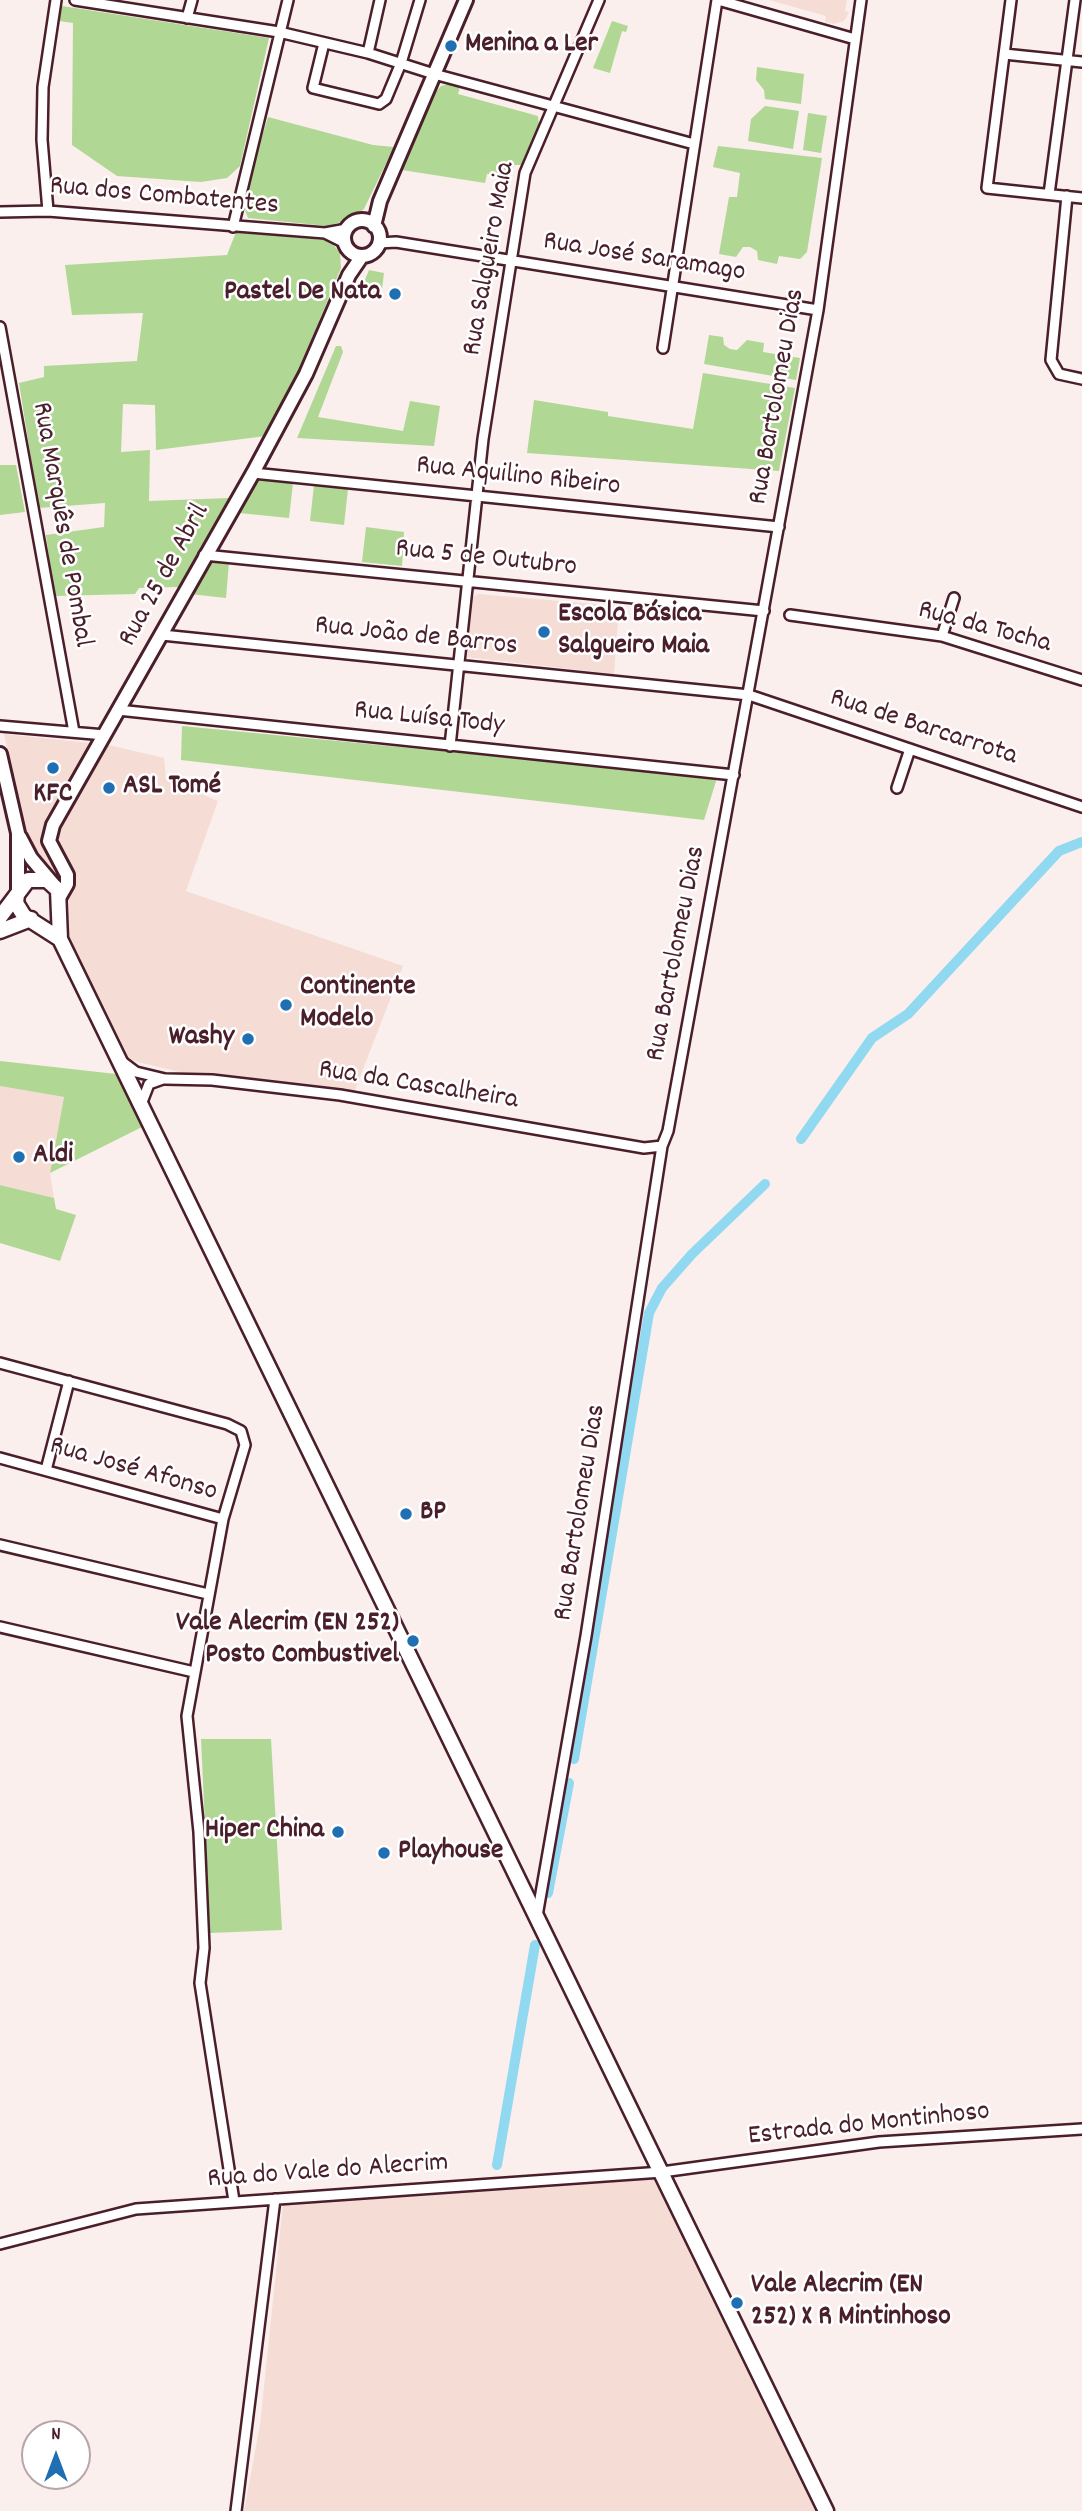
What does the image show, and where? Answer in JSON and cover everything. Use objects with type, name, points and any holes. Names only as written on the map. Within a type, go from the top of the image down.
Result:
[{"type":"main road","points":[[0,917],[17,892],[34,878],[53,884],[59,902],[61,939],[826,2511]]},
{"type":"main road","points":[[17,892],[19,910],[61,939]]},
{"type":"main road","points":[[0,931],[53,914],[59,902]]},
{"type":"street","points":[[48,211],[42,140],[43,87],[56,0]]},
{"type":"street","points":[[75,0],[279,32],[368,53],[434,74],[694,144]]},
{"type":"street","points":[[187,18],[192,0]]},
{"type":"street","points":[[233,227],[288,0]]},
{"type":"street","points":[[368,53],[380,0]]},
{"type":"street","points":[[324,43],[313,88],[379,104],[386,99],[401,63],[420,0]]},
{"type":"street","points":[[368,223],[379,233],[379,243],[373,252],[352,250],[347,229],[368,223],[380,201],[466,0]]},
{"type":"street","name":"Rua Salgueiro Maia","points":[[450,746],[470,582],[483,439],[524,173],[599,0]]},
{"type":"street","points":[[663,348],[717,0],[855,39]]},
{"type":"street","name":"Rua Bartolomeu Dias","points":[[537,1916],[586,1636],[662,1146],[668,1130],[818,310],[861,0]]},
{"type":"street","points":[[1011,0],[987,188],[1082,198]]},
{"type":"street","points":[[1049,194],[1075,0]]},
{"type":"street","points":[[1004,54],[1082,62]]},
{"type":"street","points":[[1068,196],[1051,360],[1059,374],[1082,379]]},
{"type":"street","name":"Rua dos Combatentes","points":[[0,212],[48,211],[325,233],[347,229]]},
{"type":"street","name":"Rua dos Combatentes","points":[[325,233],[352,250]]},
{"type":"street","name":"Rua José Saramago","points":[[379,243],[396,242],[818,310]]},
{"type":"street","name":"Rua 25 de Abril","points":[[59,902],[67,884],[66,875],[52,850],[50,833],[306,374],[349,275],[352,250]]},
{"type":"street","name":"Rua Marquês de Pombal","points":[[0,327],[74,732]]},
{"type":"street","name":"Rua Aquilino Ribeiro","points":[[253,473],[779,527]]},
{"type":"street","name":"Rua 5 de Outubro","points":[[204,555],[764,611]]},
{"type":"street","points":[[942,635],[954,598]]},
{"type":"street","name":"Rua da Tocha","points":[[790,615],[942,635],[1082,680]]},
{"type":"street","name":"Rua João de Barros","points":[[162,635],[749,695]]},
{"type":"street","name":"Rua de Barcarrota","points":[[749,695],[1082,807]]},
{"type":"street","name":"Rua Luísa Tody","points":[[118,710],[734,775]]},
{"type":"street","points":[[0,726],[105,735]]},
{"type":"street","points":[[897,788],[910,749]]},
{"type":"street","points":[[0,754],[18,833],[17,892]]},
{"type":"street","points":[[18,833],[31,858],[53,884]]},
{"type":"street","name":"Rua da Cascalheira","points":[[119,1057],[136,1072],[165,1079],[212,1080],[340,1095],[644,1149],[662,1146]]},
{"type":"street","points":[[142,1105],[145,1089],[155,1081],[165,1079]]},
{"type":"street","points":[[0,1363],[227,1424],[241,1431],[245,1445],[223,1519]]},
{"type":"street","points":[[46,1470],[69,1381]]},
{"type":"street","name":"Rua José Afonso","points":[[0,1458],[223,1519],[187,1716],[199,1832],[204,1948],[200,1983],[234,2201]]},
{"type":"street","points":[[0,1545],[208,1594]]},
{"type":"street","points":[[0,1627],[194,1672]]},
{"type":"street","name":"Estrada do Montinhoso","points":[[662,2172],[879,2142],[1082,2129]]},
{"type":"street","name":"Rua do Vale do Alecrim","points":[[0,2244],[136,2209],[662,2172]]},
{"type":"street","points":[[236,2511],[275,2200]]},
{"type":"shaded area","points":[[769,0],[847,0],[845,11],[849,12],[844,21],[834,24],[825,22],[826,16]]},
{"type":"shaded area","name":"Escola Básica Salgueiro Maia","points":[[478,594],[619,606],[614,674],[467,657],[473,597]]},
{"type":"shaded area","points":[[4,734],[109,745],[164,758],[166,779],[218,801],[186,891],[403,966],[350,1103],[216,1081],[130,1060],[67,934],[31,852]]},
{"type":"shaded area","points":[[0,1086],[64,1097],[50,1173],[54,1198],[0,1185]]},
{"type":"shaded area","points":[[654,2178],[816,2511],[244,2511],[260,2425],[283,2204]]},
{"type":"green space","points":[[62,6],[269,38],[240,166],[227,178],[201,182],[117,176],[72,145],[73,23],[59,21]]},
{"type":"green space","points":[[612,21],[628,26],[626,32],[622,31],[610,73],[593,68]]},
{"type":"green space","points":[[757,67],[804,74],[801,104],[765,99],[764,90],[756,80]]},
{"type":"green space","points":[[449,84],[460,87],[458,94],[538,116],[539,125],[522,165],[514,165],[510,178],[487,174],[485,183],[402,170],[434,94],[441,86]]},
{"type":"green space","points":[[765,106],[799,111],[793,149],[748,141],[751,119]]},
{"type":"green space","points":[[808,113],[827,116],[821,153],[803,150]]},
{"type":"green space","points":[[268,117],[373,145],[394,147],[364,209],[351,219],[327,226],[248,218],[242,202]]},
{"type":"green space","points":[[718,146],[822,158],[807,252],[800,259],[779,256],[777,264],[758,260],[757,251],[750,247],[743,247],[736,257],[719,254],[729,197],[737,197],[740,173],[713,167]]},
{"type":"green space","points":[[236,232],[325,240],[332,243],[340,253],[341,268],[289,394],[266,436],[156,450],[155,405],[123,404],[121,452],[150,450],[149,501],[230,498],[178,587],[139,588],[135,594],[54,596],[46,535],[104,527],[105,503],[39,508],[19,383],[44,377],[44,366],[137,361],[143,313],[72,315],[65,265],[227,255]]},
{"type":"green space","points":[[369,270],[384,273],[381,297],[378,300],[359,294]]},
{"type":"green space","points":[[709,335],[723,337],[724,345],[730,349],[737,350],[747,340],[764,343],[763,352],[800,358],[796,380],[704,364]]},
{"type":"green space","points":[[336,346],[341,346],[343,352],[318,417],[403,431],[410,401],[440,406],[434,446],[297,438]]},
{"type":"green space","points":[[703,373],[795,388],[779,471],[527,453],[534,400],[608,412],[608,416],[693,429]]},
{"type":"green space","points":[[0,465],[16,465],[25,512],[0,515]]},
{"type":"green space","points":[[258,480],[293,483],[289,518],[239,513]]},
{"type":"green space","points":[[314,485],[348,489],[344,525],[310,521]]},
{"type":"green space","points":[[366,527],[404,532],[402,566],[362,562]]},
{"type":"green space","points":[[213,561],[229,562],[226,598],[190,594]]},
{"type":"green space","points":[[182,726],[717,778],[704,820],[181,760]]},
{"type":"green space","points":[[0,1061],[116,1074],[146,1125],[50,1173],[64,1097],[0,1086]]},
{"type":"green space","points":[[0,1185],[54,1198],[56,1209],[76,1215],[60,1261],[0,1243]]},
{"type":"green space","points":[[201,1739],[271,1739],[282,1930],[210,1933]]},
{"type":"waterway","points":[[801,1139],[872,1038],[908,1014],[1059,851],[1082,842]]},
{"type":"waterway","points":[[574,1759],[649,1313],[662,1288],[692,1254],[765,1184]]},
{"type":"waterway","points":[[548,1893],[569,1783]]},
{"type":"waterway","points":[[497,2165],[535,1945]]},
{"type":"place","name":"Menina a Ler","points":[[451,46]]},
{"type":"place","name":"Pastel De Nata","points":[[395,294]]},
{"type":"place","name":"Escola Básica Salgueiro Maia","points":[[544,632]]},
{"type":"place","name":"KFC","points":[[53,768]]},
{"type":"place","name":"ASL Tomé","points":[[109,788]]},
{"type":"place","name":"Continente Modelo","points":[[286,1005]]},
{"type":"place","name":"Washy","points":[[248,1039]]},
{"type":"place","name":"Aldi","points":[[19,1157]]},
{"type":"place","name":"BP","points":[[406,1514]]},
{"type":"place","name":"Vale Alecrim (EN 252) Posto Combustivel","points":[[413,1641]]},
{"type":"place","name":"Hiper China","points":[[338,1832]]},
{"type":"place","name":"Playhouse","points":[[384,1853]]},
{"type":"place","name":"Vale Alecrim (EN 252) X R Mintinhoso","points":[[737,2303]]}]
